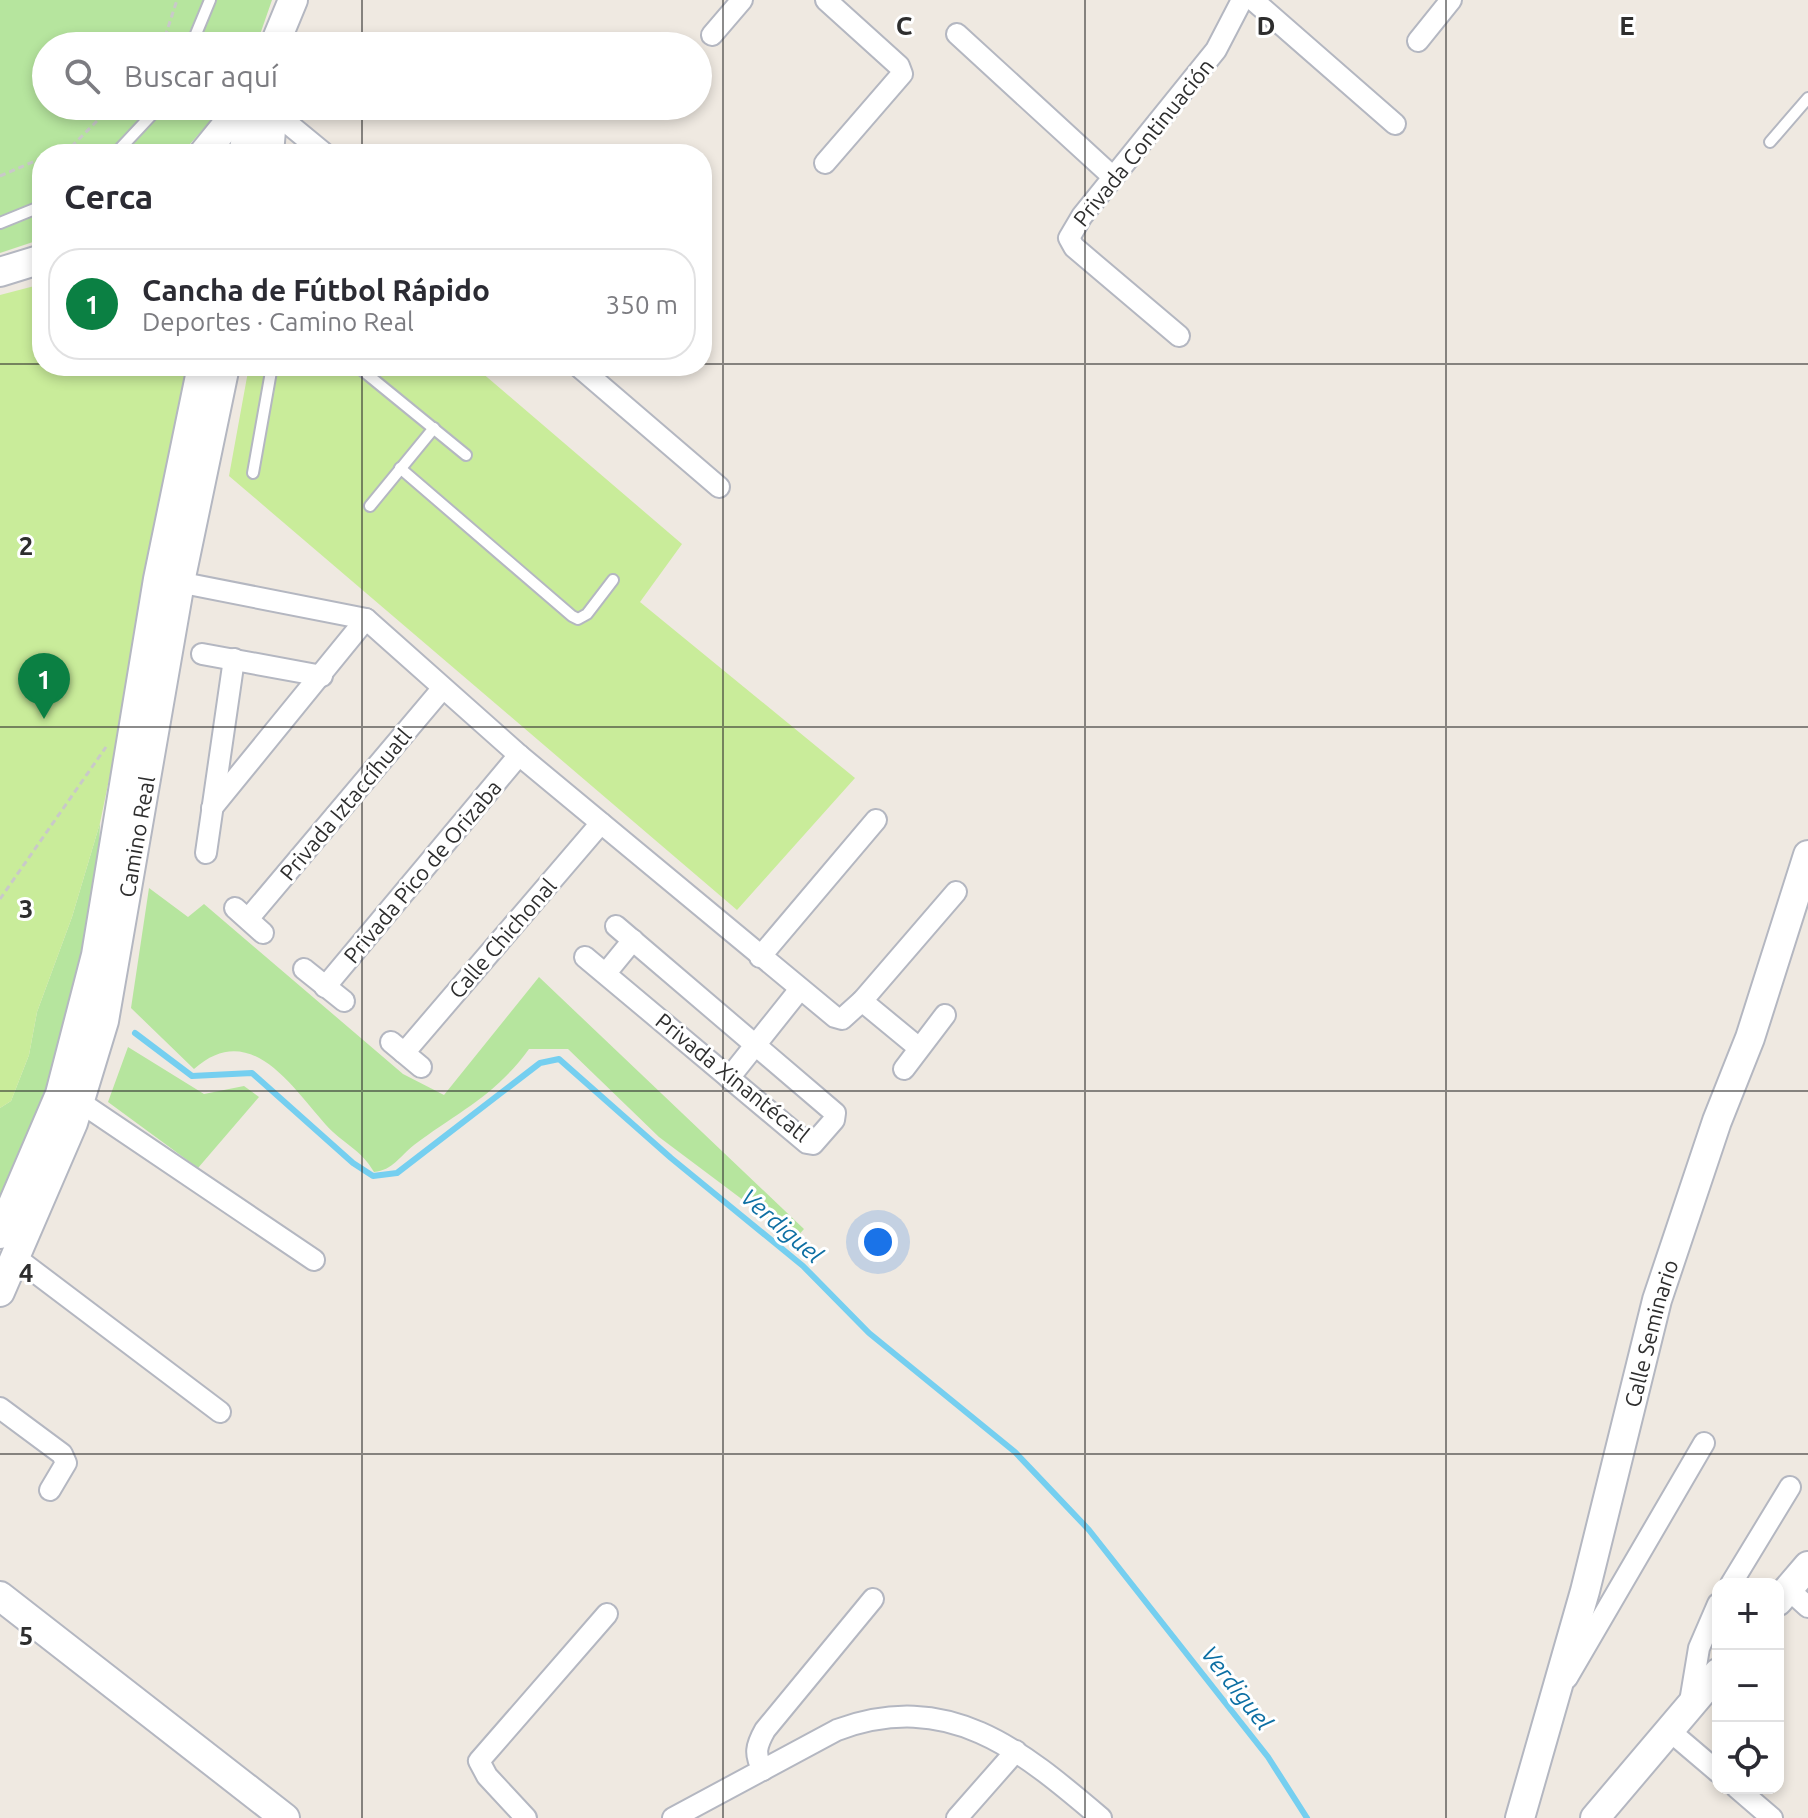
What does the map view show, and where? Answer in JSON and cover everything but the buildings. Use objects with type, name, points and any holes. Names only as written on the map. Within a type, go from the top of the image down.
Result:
[{"type":"main road","points":[[280,32],[293,0]]},
{"type":"main road","points":[[211,144],[231,120]]},
{"type":"main road","points":[[247,144],[258,120]]},
{"type":"main road","points":[[265,120],[268,144]]},
{"type":"main road","points":[[0,272],[32,262]]},
{"type":"main road","name":"Camino Real","points":[[0,1292],[8,1246],[46,1158],[80,1102],[116,964],[200,376]]},
{"type":"main road","name":"Camino Real","points":[[46,1158],[96,955],[130,735],[222,376]]},
{"type":"main road","name":"Calle Seminario","points":[[1520,1818],[1558,1691],[1631,1411],[1651,1318],[1717,1121],[1750,1038],[1808,855]]},
{"type":"main road","points":[[1791,1599],[1808,1566]]},
{"type":"main road","points":[[0,1596],[279,1816]]},
{"type":"main road","points":[[1595,1818],[1712,1680]]},
{"type":"street","points":[[712,35],[742,0]]},
{"type":"street","points":[[825,163],[902,74],[899,66],[826,0]]},
{"type":"street","name":"Privada Continuación","points":[[1179,336],[1074,247],[1069,238],[1113,177],[1216,50],[1242,0]]},
{"type":"street","points":[[1253,0],[1395,124]]},
{"type":"street","points":[[1418,41],[1451,0]]},
{"type":"street","points":[[957,34],[1113,177]]},
{"type":"street","points":[[279,120],[312,144]]},
{"type":"street","points":[[590,376],[719,487]]},
{"type":"street","points":[[169,581],[366,619],[519,755],[760,957],[842,1019],[862,1001],[956,892]]},
{"type":"street","points":[[212,808],[366,619]]},
{"type":"street","points":[[202,654],[322,676]]},
{"type":"street","points":[[206,853],[234,659]]},
{"type":"street","name":"Privada Iztaccíhuatl","points":[[249,920],[442,689]]},
{"type":"street","name":"Privada Pico de Orizaba","points":[[325,987],[519,755]]},
{"type":"street","points":[[760,957],[876,820]]},
{"type":"street","name":"Calle Chichonal","points":[[421,1067],[397,1048],[601,823]]},
{"type":"street","name":"Privada Xinantécatl","points":[[585,957],[811,1145],[834,1120],[835,1113],[616,926]]},
{"type":"street","points":[[606,973],[633,940]]},
{"type":"street","points":[[304,969],[344,1001]]},
{"type":"street","points":[[729,1078],[800,989]]},
{"type":"street","points":[[862,1001],[919,1048]]},
{"type":"street","points":[[904,1069],[945,1015]]},
{"type":"street","points":[[80,1102],[314,1260]]},
{"type":"street","points":[[8,1246],[220,1412]]},
{"type":"street","points":[[0,1408],[65,1459],[50,1490]]},
{"type":"street","points":[[1558,1691],[1704,1443]]},
{"type":"street","points":[[1735,1578],[1790,1487]]},
{"type":"street","points":[[763,1770],[756,1758],[756,1745],[765,1730],[873,1599]]},
{"type":"street","points":[[526,1818],[487,1776],[479,1761],[607,1614]]},
{"type":"street","points":[[1689,1708],[1699,1648],[1712,1618]]},
{"type":"street","points":[[673,1818],[837,1730],[864,1720],[900,1715],[957,1722],[1016,1751],[1101,1818]]},
{"type":"street","points":[[1671,1732],[1712,1767]]},
{"type":"street","points":[[957,1818],[1016,1751]]},
{"type":"street","points":[[1744,1794],[1772,1818]]},
{"type":"lane","points":[[197,32],[210,0]]},
{"type":"lane","points":[[1770,142],[1808,98]]},
{"type":"lane","points":[[124,144],[147,120]]},
{"type":"lane","points":[[0,223],[32,210]]},
{"type":"lane","points":[[253,473],[270,376]]},
{"type":"lane","points":[[369,376],[466,455]]},
{"type":"lane","points":[[370,506],[434,428]]},
{"type":"lane","points":[[400,468],[572,616],[578,619],[587,614],[613,580]]},
{"type":"path","points":[[167,32],[177,0]]},
{"type":"path","points":[[74,144],[98,120]]},
{"type":"path","points":[[0,176],[32,162]]},
{"type":"path","points":[[0,899],[100,752],[113,740],[130,735]]},
{"type":"green space","points":[[0,0],[272,0],[261,32],[32,32],[32,120],[211,120],[190,144],[32,144],[32,242],[0,253]]},
{"type":"green space","points":[[32,287],[32,376],[193,376],[100,823],[72,917],[37,1012],[29,1055],[11,1101],[0,1108],[0,295]]},
{"type":"green space","points":[[247,376],[486,376],[682,544],[640,602],[855,778],[737,910],[229,476]]},
{"type":"green space","points":[[100,823],[91,923],[70,1020],[38,1115],[0,1207],[0,1108],[11,1101],[29,1055],[37,1012],[72,917]]},
{"type":"green space","points":[[149,888],[188,917],[204,904],[403,1074],[444,1095],[539,977],[804,1229],[795,1239],[659,1137],[568,1049],[529,1049],[489,1092],[414,1145],[391,1166],[374,1172],[363,1157],[332,1131],[284,1077],[268,1064],[251,1054],[233,1051],[214,1055],[194,1069],[131,1008]]},
{"type":"green space","points":[[128,1047],[204,1094],[244,1086],[259,1097],[198,1168],[108,1102]]},
{"type":"waterway","name":"Verdiguel","points":[[135,1033],[192,1076],[252,1073],[353,1163],[373,1176],[397,1173],[540,1063],[559,1059],[671,1158],[803,1266],[869,1333],[1015,1452],[1089,1530],[1268,1757],[1307,1818]]},
{"type":"place","name":"Cancha de Fútbol Rápido","points":[[44,719]]}]
